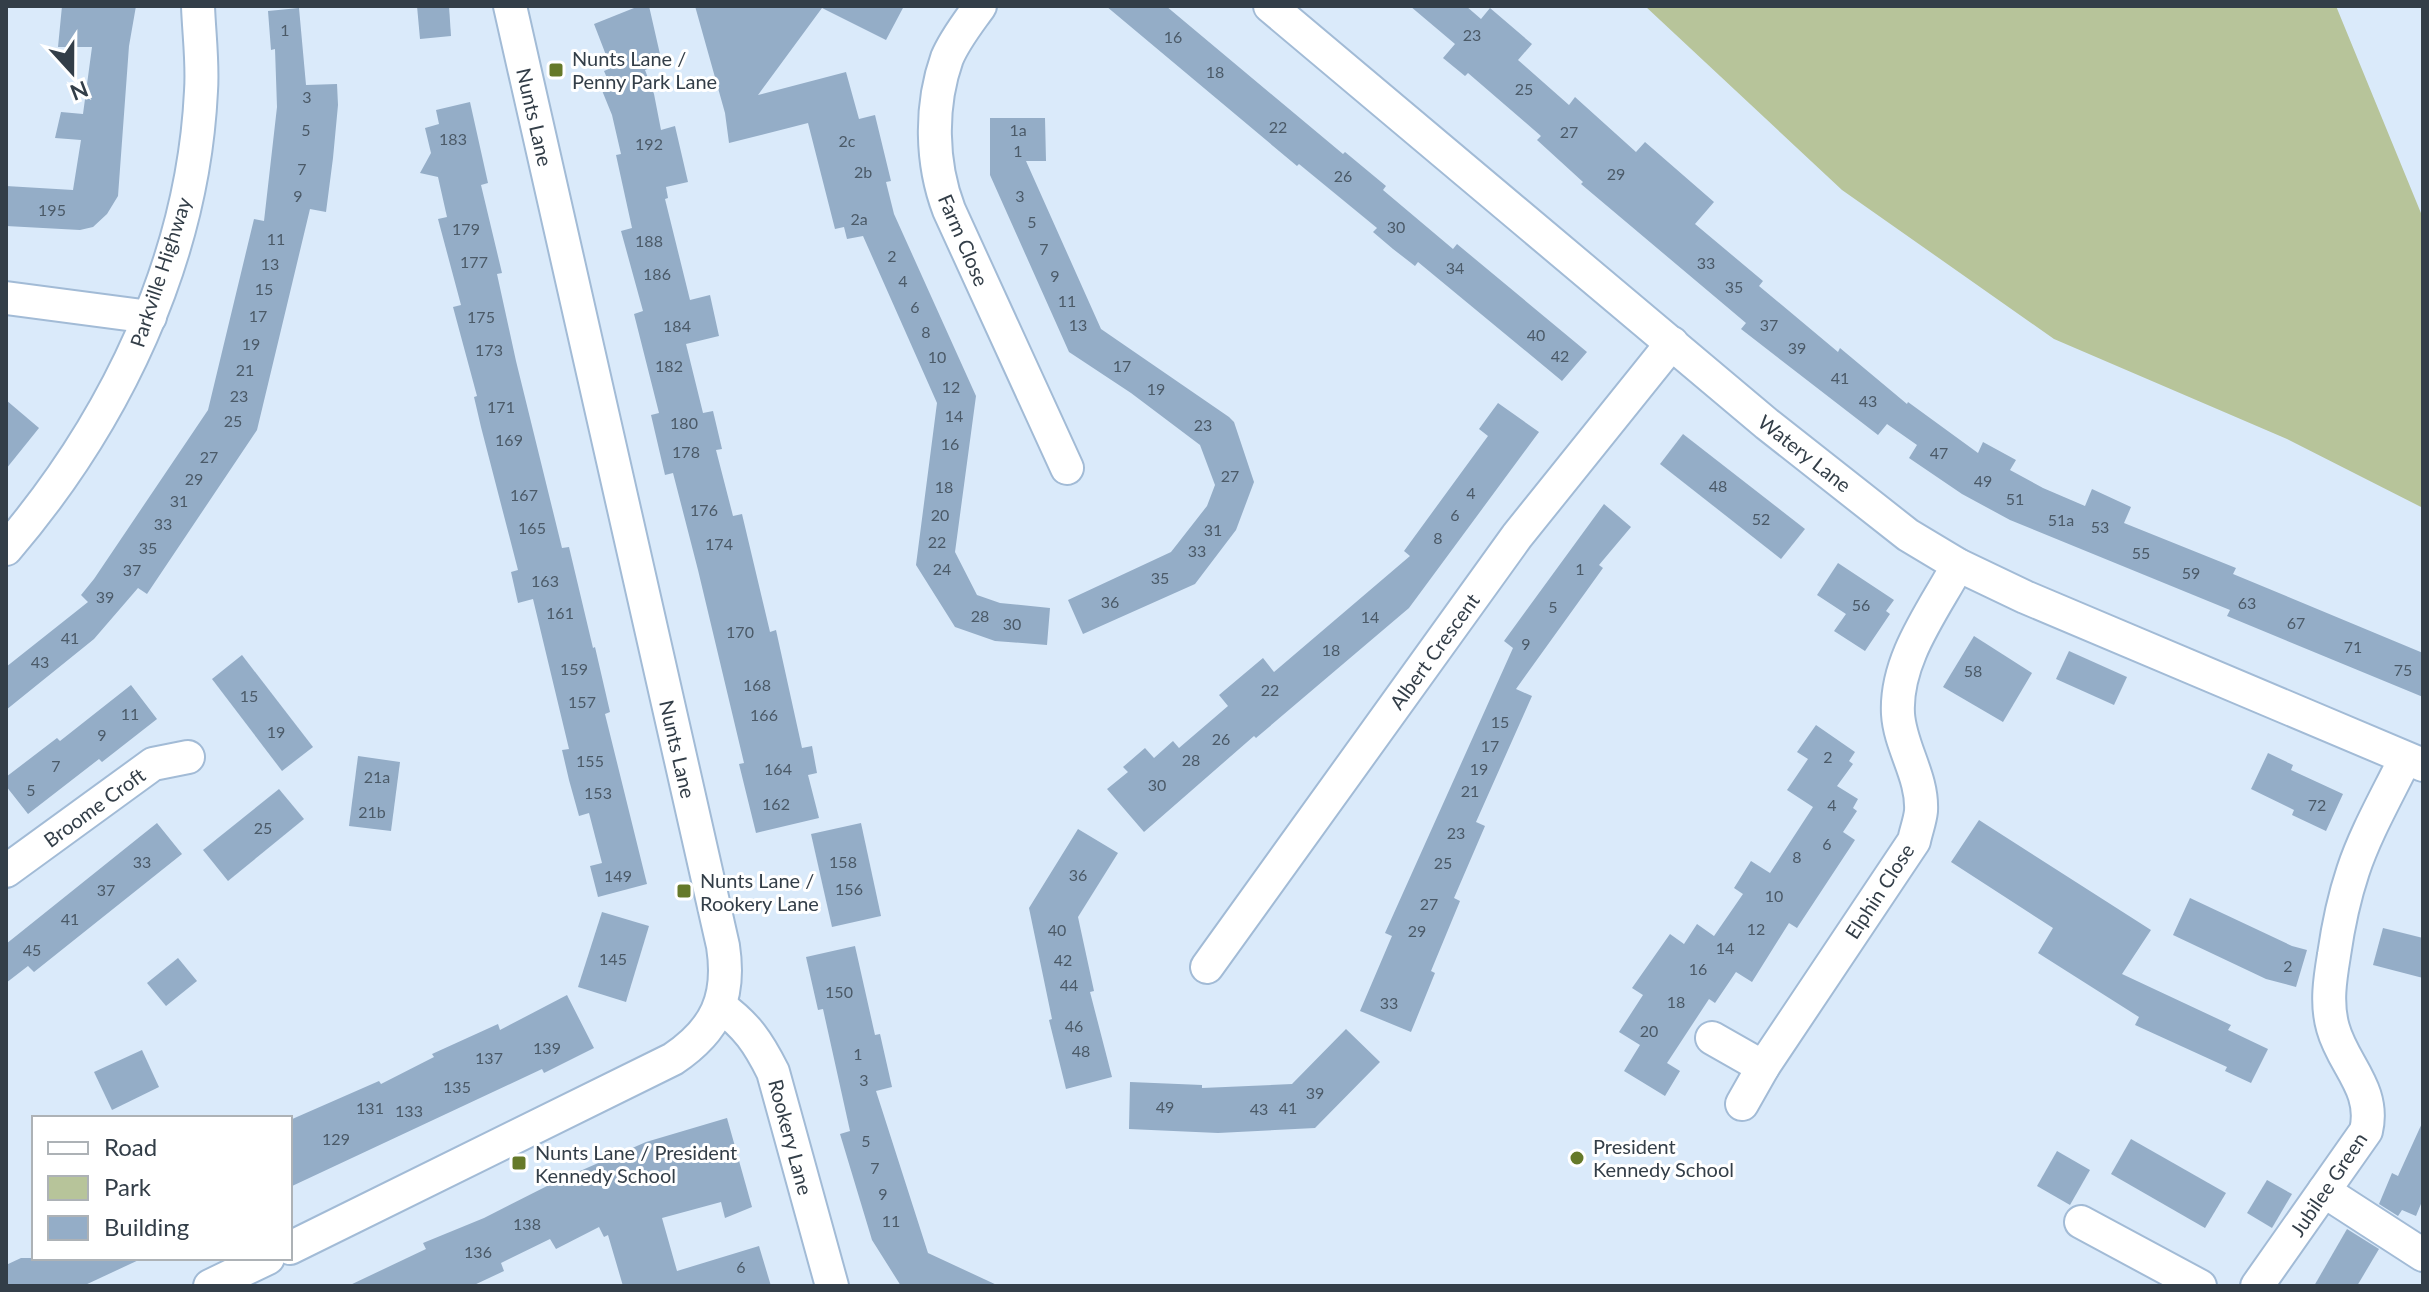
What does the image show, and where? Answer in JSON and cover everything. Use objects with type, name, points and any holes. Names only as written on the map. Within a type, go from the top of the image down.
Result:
[{"type":"street","name":"Parkville Highway","points":[[6,549],[63,478],[125,373],[150,317],[174,244],[195,150],[201,90],[198,6]]},
{"type":"street","name":"Nunts Lane","points":[[292,1247],[673,1059],[693,1045],[710,1025],[720,1006],[726,967],[723,946],[510,6]]},
{"type":"street","name":"Farm Close","points":[[980,6],[953,45],[942,76],[936,131],[938,177],[949,210],[1067,468]]},
{"type":"street","name":"Watery Lane","points":[[1270,6],[1767,424],[1908,535],[1958,565],[2025,597],[2414,762]]},
{"type":"street","points":[[6,298],[150,317]]},
{"type":"street","name":"Albert Crescent","points":[[1207,967],[1525,525],[1672,343]]},
{"type":"street","name":"Elphin Close","points":[[1742,1104],[1763,1067],[1914,841],[1921,810],[1917,780],[1898,717],[1898,691],[1904,666],[1958,565]]},
{"type":"street","name":"Broome Croft","points":[[6,871],[153,764],[188,757]]},
{"type":"street","name":"Jubilee Green","points":[[2257,1286],[2366,1131],[2369,1117],[2360,1081],[2333,1030],[2329,980],[2337,933],[2354,868],[2414,762]]},
{"type":"street","name":"Rookery Lane","points":[[720,1006],[739,1020],[758,1041],[773,1072],[832,1286]]},
{"type":"street","points":[[1712,1038],[1763,1067]]},
{"type":"street","points":[[2324,1191],[2423,1255]]},
{"type":"street","points":[[2081,1222],[2200,1286]]},
{"type":"street","points":[[210,1286],[264,1260]]},
{"type":"green space","points":[[1645,6],[2336,6],[2423,218],[2423,508],[2287,439],[2054,339],[1842,190]]},
{"type":"building","points":[[62,6],[136,6],[129,46],[118,196],[107,214],[93,227],[80,230],[6,226],[6,186],[73,190],[81,140],[55,138],[61,112],[83,114],[92,47],[58,47]]},
{"type":"building","points":[[417,6],[449,6],[451,36],[420,39]]},
{"type":"building","points":[[639,6],[649,6],[662,63],[645,70],[654,94],[661,130],[675,126],[688,182],[666,187],[668,198],[665,199],[690,300],[710,295],[719,336],[686,344],[703,413],[713,411],[722,449],[716,450],[733,516],[742,514],[770,632],[776,630],[802,748],[812,746],[817,773],[808,775],[819,818],[756,833],[739,764],[744,763],[698,570],[673,473],[665,475],[651,415],[659,413],[634,314],[643,311],[621,231],[632,228],[616,155],[621,154],[612,115],[601,88],[610,85],[604,71],[611,68],[594,24]]},
{"type":"building","points":[[695,6],[904,6],[886,40],[822,8],[758,95],[846,72],[859,119],[875,115],[891,181],[886,182],[894,214],[976,396],[955,552],[977,595],[1000,603],[1050,608],[1047,645],[995,641],[955,627],[916,565],[937,403],[863,236],[847,239],[844,227],[835,229],[808,123],[729,143],[725,113]]},
{"type":"building","points":[[1106,6],[1166,6],[1343,154],[1345,152],[1386,186],[1383,190],[1453,249],[1457,244],[1587,352],[1562,381],[1418,262],[1415,266],[1393,249],[1373,232],[1377,228],[1299,164],[1297,166]]},
{"type":"building","points":[[1410,6],[1466,6],[1481,19],[1490,8],[1532,44],[1518,60],[1569,105],[1575,97],[1636,152],[1645,142],[1714,202],[1695,224],[1763,281],[1759,286],[1838,352],[1840,348],[1907,404],[1978,453],[1983,442],[2016,460],[2010,470],[2085,506],[2092,489],[2131,507],[2124,523],[2236,568],[2233,574],[2423,653],[2423,697],[2227,616],[2230,610],[2010,520],[1962,494],[1909,458],[1917,445],[1887,424],[1878,435],[1741,329],[1746,323],[1581,184],[1583,182],[1537,140],[1541,136],[1468,73],[1465,76],[1443,58],[1455,44]]},
{"type":"building","points":[[299,8],[306,85],[337,84],[333,158],[326,212],[310,209],[257,430],[147,594],[138,588],[94,639],[6,710],[6,667],[88,602],[81,595],[208,410],[254,219],[264,221],[277,107],[275,49],[271,50],[268,11]]},
{"type":"building","points":[[470,102],[488,183],[481,185],[502,273],[497,274],[516,361],[562,548],[569,547],[595,647],[610,712],[605,714],[647,884],[598,897],[590,866],[602,863],[589,813],[579,816],[569,780],[562,750],[569,749],[533,599],[518,603],[511,572],[518,570],[453,307],[461,305],[438,219],[447,217],[438,177],[420,173],[431,153],[425,128],[439,124],[436,110]]},
{"type":"building","points":[[990,118],[1045,118],[1046,161],[1026,161],[1101,329],[1234,422],[1254,482],[1236,530],[1195,584],[1083,634],[1068,600],[1171,552],[1207,506],[1215,485],[1200,445],[1131,393],[1069,352],[990,175]]},
{"type":"building","points":[[6,400],[39,428],[6,469]]},
{"type":"building","points":[[1498,403],[1539,432],[1409,608],[1144,832],[1107,789],[1128,772],[1123,767],[1145,748],[1154,758],[1173,741],[1179,748],[1228,706],[1219,695],[1263,658],[1274,672],[1410,556],[1404,551],[1488,436],[1479,429]]},
{"type":"building","points":[[1683,434],[1805,529],[1781,559],[1660,464]]},
{"type":"building","points":[[1604,504],[1631,527],[1599,565],[1603,568],[1516,689],[1532,696],[1476,822],[1485,826],[1454,898],[1460,901],[1431,971],[1435,973],[1411,1032],[1360,1011],[1392,936],[1385,933],[1513,648],[1504,641]]},
{"type":"building","points":[[1838,563],[1894,600],[1886,611],[1890,614],[1865,651],[1834,631],[1846,614],[1817,595]]},
{"type":"building","points":[[1974,636],[2032,673],[2003,722],[1943,687]]},
{"type":"building","points":[[2069,651],[2127,677],[2114,705],[2056,679]]},
{"type":"building","points":[[242,655],[313,747],[282,771],[212,679]]},
{"type":"building","points":[[131,685],[157,719],[28,814],[6,786],[6,777],[57,738],[60,741]]},
{"type":"building","points":[[1816,725],[1855,752],[1849,761],[1853,764],[1837,786],[1858,799],[1853,808],[1857,811],[1843,832],[1855,840],[1797,928],[1789,923],[1752,982],[1736,972],[1715,1003],[1709,999],[1667,1063],[1680,1071],[1665,1096],[1624,1071],[1640,1045],[1619,1032],[1643,995],[1632,988],[1670,934],[1684,944],[1697,924],[1714,936],[1743,894],[1734,888],[1751,861],[1770,873],[1813,807],[1787,790],[1808,759],[1797,752]]},
{"type":"building","points":[[2268,753],[2293,765],[2291,770],[2343,794],[2326,831],[2292,815],[2294,810],[2251,789]]},
{"type":"building","points":[[358,756],[400,762],[391,831],[349,826]]},
{"type":"building","points":[[279,789],[304,819],[228,881],[203,850]]},
{"type":"building","points":[[1979,820],[2151,930],[2122,974],[2231,1025],[2228,1030],[2268,1049],[2251,1083],[2225,1071],[2227,1067],[2135,1025],[2139,1017],[2038,953],[2053,928],[1951,862]]},
{"type":"building","points":[[157,823],[182,854],[34,972],[28,966],[6,983],[6,944]]},
{"type":"building","points":[[861,823],[881,916],[832,927],[811,834]]},
{"type":"building","points":[[1078,829],[1118,853],[1078,917],[1094,991],[1090,992],[1112,1077],[1066,1089],[1049,1020],[1052,1019],[1029,908]]},
{"type":"building","points":[[2190,898],[2292,946],[2307,950],[2296,987],[2266,979],[2173,935]]},
{"type":"building","points":[[602,912],[649,926],[626,1002],[578,987]]},
{"type":"building","points":[[2383,928],[2423,938],[2423,978],[2373,965]]},
{"type":"building","points":[[855,946],[875,1035],[880,1034],[892,1087],[876,1091],[928,1253],[999,1286],[901,1286],[872,1240],[840,1134],[850,1131],[823,1009],[818,1010],[806,957]]},
{"type":"building","points":[[178,958],[197,981],[166,1006],[147,983]]},
{"type":"building","points":[[567,995],[594,1048],[544,1073],[542,1069],[292,1186],[292,1119],[379,1081],[381,1084],[434,1057],[432,1054],[498,1024],[500,1030]]},
{"type":"building","points":[[1346,1029],[1380,1062],[1315,1128],[1218,1133],[1129,1129],[1130,1082],[1202,1085],[1202,1088],[1292,1084]]},
{"type":"building","points":[[142,1050],[159,1087],[112,1110],[94,1072]]},
{"type":"building","points":[[727,1118],[752,1207],[725,1218],[721,1202],[662,1218],[677,1271],[759,1246],[771,1286],[623,1286],[608,1235],[604,1237],[599,1227],[556,1249],[550,1239],[501,1263],[504,1271],[472,1286],[348,1286],[426,1249],[423,1243],[484,1218],[555,1182],[646,1142]]},
{"type":"building","points":[[2423,1121],[2423,1199],[2416,1216],[2402,1210],[2398,1216],[2379,1204],[2392,1173],[2398,1176]]},
{"type":"building","points":[[2131,1139],[2226,1193],[2205,1228],[2111,1174]]},
{"type":"building","points":[[2057,1151],[2090,1170],[2070,1205],[2037,1186]]},
{"type":"building","points":[[2267,1180],[2292,1194],[2272,1228],[2247,1213]]},
{"type":"building","points":[[2347,1229],[2379,1249],[2357,1286],[2314,1286]]},
{"type":"building","points":[[21,1258],[139,1260],[83,1286],[6,1286],[6,1265]]},
{"type":"place","name":"Nunts Lane / Penny Park Lane","points":[[556,70]]},
{"type":"place","name":"Nunts Lane / Rookery Lane","points":[[684,891]]},
{"type":"place","name":"President Kennedy School","points":[[1577,1158]]},
{"type":"place","name":"Nunts Lane / President Kennedy School","points":[[519,1163]]}]
